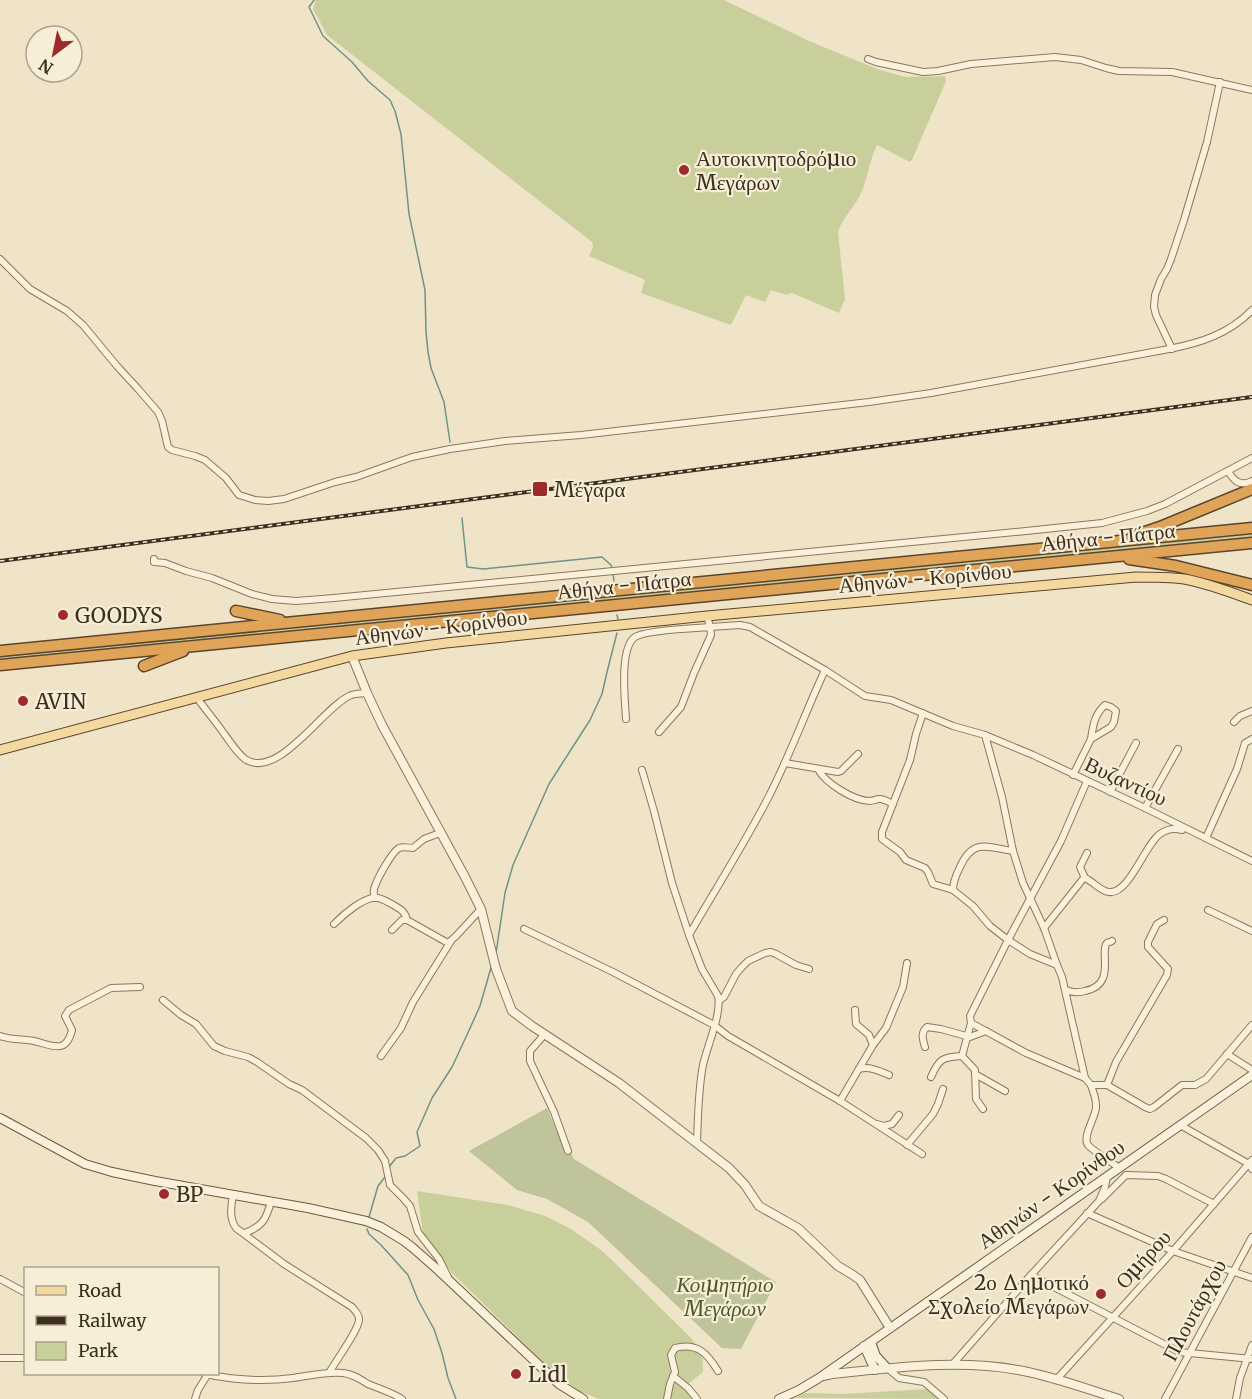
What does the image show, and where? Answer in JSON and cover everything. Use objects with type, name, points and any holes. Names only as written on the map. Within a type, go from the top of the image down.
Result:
[{"type":"highway","points":[[1119,541],[1160,527],[1252,489]]},
{"type":"highway","name":"Αθήνα - Πάτρα","points":[[0,651],[1252,528]]},
{"type":"highway","name":"Αθήνα - Πάτρα","points":[[0,665],[1252,543]]},
{"type":"highway","points":[[1115,556],[1176,566],[1252,585]]},
{"type":"highway","points":[[236,611],[292,622]]},
{"type":"highway","points":[[144,666],[195,646]]},
{"type":"main road","name":"Αθηνών - Κορίνθου","points":[[0,750],[352,656],[446,642],[1136,577],[1186,580],[1252,600]]},
{"type":"main road","name":"Αθηνών - Κορίνθου","points":[[779,1399],[819,1378],[1252,1075]]},
{"type":"main road","points":[[0,1118],[84,1164],[155,1181],[344,1216],[381,1227],[404,1241],[450,1281],[558,1384],[583,1399]]},
{"type":"main road","points":[[867,1344],[887,1368]]},
{"type":"main road","points":[[867,1344],[875,1370]]},
{"type":"street","points":[[868,59],[923,72],[971,64],[1067,57],[1112,69],[1172,72],[1252,90]]},
{"type":"street","points":[[1172,349],[1156,315],[1155,295],[1171,259],[1184,220],[1207,142],[1220,82]]},
{"type":"street","points":[[0,259],[30,290],[83,324],[158,412],[168,447],[205,460],[226,478],[239,495],[268,501],[284,499],[412,457],[450,449],[505,441],[716,420],[931,393],[1172,349],[1213,338],[1231,328],[1252,310]]},
{"type":"street","points":[[154,559],[154,562],[165,563],[186,572],[212,578],[252,594],[296,601],[1102,523],[1165,504],[1252,458]]},
{"type":"street","points":[[1228,471],[1238,483],[1252,481]]},
{"type":"street","points":[[659,732],[681,707],[711,635],[707,616]]},
{"type":"street","name":"Βυζαντίου","points":[[626,719],[624,693],[626,655],[631,640],[642,634],[745,626],[825,670],[865,696],[891,700],[953,726],[1004,742],[1252,861]]},
{"type":"street","points":[[352,656],[389,740],[481,909],[496,969],[512,1011],[619,1083],[721,1161],[737,1176],[759,1206],[798,1228],[838,1266],[860,1280],[890,1328]]},
{"type":"street","points":[[689,935],[748,836],[785,763],[825,670]]},
{"type":"street","points":[[198,698],[241,755],[252,763],[258,763],[270,761],[284,754],[341,700],[354,694],[367,693]]},
{"type":"street","points":[[1073,774],[1091,740],[1094,721],[1101,708],[1105,705],[1111,707],[1116,711],[1111,727],[1091,740]]},
{"type":"street","points":[[1234,722],[1240,716],[1252,711]]},
{"type":"street","points":[[923,713],[910,760],[882,832],[882,839],[900,852],[906,860],[926,868],[933,884],[953,890],[1008,940],[1030,954],[1057,965]]},
{"type":"street","points":[[984,735],[1023,883],[1044,928],[1062,976],[1085,1078]]},
{"type":"street","points":[[1206,838],[1237,769],[1245,744],[1252,739]]},
{"type":"street","points":[[1110,792],[1136,742]]},
{"type":"street","points":[[1145,808],[1178,749]]},
{"type":"street","points":[[785,763],[838,772],[858,754]]},
{"type":"street","points":[[818,769],[837,788],[855,797],[870,801],[879,799],[893,804]]},
{"type":"street","points":[[642,770],[672,883],[689,935],[702,969],[719,1001],[703,1062],[699,1088],[697,1144]]},
{"type":"street","points":[[962,1056],[971,1023],[970,1016],[1061,841],[1087,781]]},
{"type":"street","points":[[1087,853],[1080,867],[1085,878],[1107,892],[1115,892],[1127,880],[1159,834],[1177,829],[1197,834]]},
{"type":"street","points":[[375,898],[373,891],[379,877],[389,860],[401,847],[413,848],[424,839],[440,833]]},
{"type":"street","points":[[953,890],[956,875],[970,851],[980,847],[1013,851]]},
{"type":"street","points":[[1044,928],[1085,878]]},
{"type":"street","points":[[334,924],[345,913],[375,898],[402,910],[407,920]]},
{"type":"street","points":[[381,1056],[451,941],[481,909]]},
{"type":"street","points":[[1208,910],[1252,931]]},
{"type":"street","points":[[393,930],[402,920],[407,920],[444,942],[451,941]]},
{"type":"street","points":[[1107,1085],[1116,1062],[1167,975],[1168,969],[1148,947],[1148,942],[1157,924],[1164,920]]},
{"type":"street","points":[[524,929],[614,972],[714,1025],[728,1036],[840,1101],[922,1154]]},
{"type":"street","points":[[1066,990],[1077,993],[1092,990],[1097,986],[1106,965],[1105,949],[1112,941]]},
{"type":"street","points":[[719,1001],[724,997],[742,967],[748,961],[765,953],[771,952],[809,969]]},
{"type":"street","points":[[840,1101],[873,1045],[886,1028],[903,987],[907,963]]},
{"type":"street","points":[[0,1036],[52,1047],[63,1046],[71,1037],[72,1030],[65,1016],[73,1007],[111,988],[140,987]]},
{"type":"street","points":[[163,1000],[196,1024],[214,1046],[248,1056],[289,1084],[302,1090],[372,1144],[385,1161],[390,1185],[410,1206],[418,1232],[442,1265],[450,1281]]},
{"type":"street","points":[[855,1010],[856,1024],[869,1035],[873,1045]]},
{"type":"street","points":[[971,1023],[1026,1053],[1085,1078],[1091,1084],[1096,1106],[1086,1141],[1119,1168]]},
{"type":"street","points":[[1091,1084],[1107,1085],[1146,1107],[1154,1107],[1182,1085],[1195,1085],[1206,1079],[1252,1026]]},
{"type":"street","points":[[926,1047],[923,1034],[927,1027],[970,1037],[986,1031]]},
{"type":"street","points":[[544,1034],[530,1051],[530,1061],[554,1112],[568,1151]]},
{"type":"street","points":[[1227,1054],[1252,1070]]},
{"type":"street","points":[[931,1077],[940,1060],[945,1057],[962,1056],[975,1070],[976,1099],[983,1109]]},
{"type":"street","points":[[859,1070],[871,1069],[889,1075]]},
{"type":"street","points":[[975,1074],[1005,1091]]},
{"type":"street","points":[[907,1145],[937,1108],[943,1089]]},
{"type":"street","points":[[874,1123],[884,1126],[892,1124],[899,1115]]},
{"type":"street","points":[[1180,1125],[1251,1164]]},
{"type":"street","name":"Ομήρου","points":[[1056,1380],[1251,1164]]},
{"type":"street","points":[[1099,1201],[1107,1176]]},
{"type":"street","points":[[952,1365],[1031,1275],[1124,1176],[1162,1177],[1214,1204]]},
{"type":"street","points":[[233,1195],[232,1221],[236,1228],[284,1264],[352,1307],[358,1314],[360,1318],[356,1329],[329,1373]]},
{"type":"street","points":[[245,1233],[262,1224],[271,1202]]},
{"type":"street","points":[[1088,1213],[1173,1251],[1252,1278]]},
{"type":"street","name":"Πλουτάρχου","points":[[1165,1399],[1252,1237]]},
{"type":"street","points":[[1031,1275],[1176,1351],[1249,1358]]},
{"type":"street","points":[[0,1279],[24,1292]]},
{"type":"street","points":[[1236,1399],[1239,1381],[1252,1345]]},
{"type":"street","points":[[667,1399],[675,1372],[671,1355],[675,1348],[693,1346],[698,1348],[710,1358],[718,1371]]},
{"type":"street","points":[[0,1358],[24,1358]]},
{"type":"street","points":[[819,1378],[832,1374],[924,1365],[1007,1368],[1022,1370],[1119,1399]]},
{"type":"street","points":[[887,1368],[899,1377],[924,1382],[944,1399]]},
{"type":"street","points":[[213,1375],[266,1381],[346,1373],[402,1399]]},
{"type":"street","points":[[195,1399],[206,1375]]},
{"type":"street","points":[[673,1376],[697,1399]]},
{"type":"green space","name":"Αυτοκινητοδρόμιο Μεγάρων","points":[[316,0],[724,0],[809,41],[877,69],[905,77],[945,76],[946,81],[910,162],[877,145],[862,191],[838,232],[845,299],[839,313],[792,293],[786,295],[771,290],[765,302],[746,295],[731,325],[641,293],[645,280],[589,256],[593,247],[592,242],[327,35],[313,9]]},
{"type":"green space","points":[[1252,534],[1252,537],[0,659],[0,656]]},
{"type":"green space","name":"Κοιμητήριο Μεγάρων","points":[[547,1108],[555,1127],[574,1159],[776,1282],[741,1349],[722,1348],[588,1222],[547,1199],[517,1190],[469,1151]]},
{"type":"green space","points":[[417,1191],[508,1205],[545,1216],[571,1229],[601,1250],[692,1339],[702,1353],[703,1372],[688,1384],[697,1399],[599,1399],[579,1391],[550,1369],[452,1273],[423,1234]]},
{"type":"green space","points":[[928,1389],[938,1399],[796,1398],[805,1393],[843,1394]]},
{"type":"waterway","points":[[314,0],[309,7],[323,36],[390,100],[395,111],[401,134],[409,214],[425,290],[428,352],[431,368],[444,402],[450,442]]},
{"type":"waterway","points":[[462,518],[467,567],[483,569],[602,557],[612,568]]},
{"type":"waterway","points":[[613,573],[614,581]]},
{"type":"waterway","points":[[617,615],[618,619]]},
{"type":"waterway","points":[[496,953],[505,893],[513,865],[549,784],[590,720],[602,694],[617,633]]},
{"type":"waterway","points":[[389,1167],[396,1158],[405,1156],[420,1146],[417,1132],[432,1098],[452,1067],[480,1006],[492,964]]},
{"type":"waterway","points":[[369,1217],[378,1186],[385,1177]]},
{"type":"waterway","points":[[367,1229],[369,1234],[408,1275],[418,1300],[434,1329],[456,1399]]},
{"type":"railway","points":[[0,561],[1252,397]]},
{"type":"place","name":"Αυτοκινητοδρόμιο Μεγάρων","points":[[684,170]]},
{"type":"place","name":"Μέγαρα","points":[[540,489]]},
{"type":"place","name":"GOODYS","points":[[63,615]]},
{"type":"place","name":"AVIN","points":[[23,701]]},
{"type":"place","name":"BP","points":[[164,1194]]},
{"type":"place","name":"2ο Δημοτικό Σχολείο Μεγάρων","points":[[1101,1294]]},
{"type":"place","name":"Lidl","points":[[516,1374]]}]
